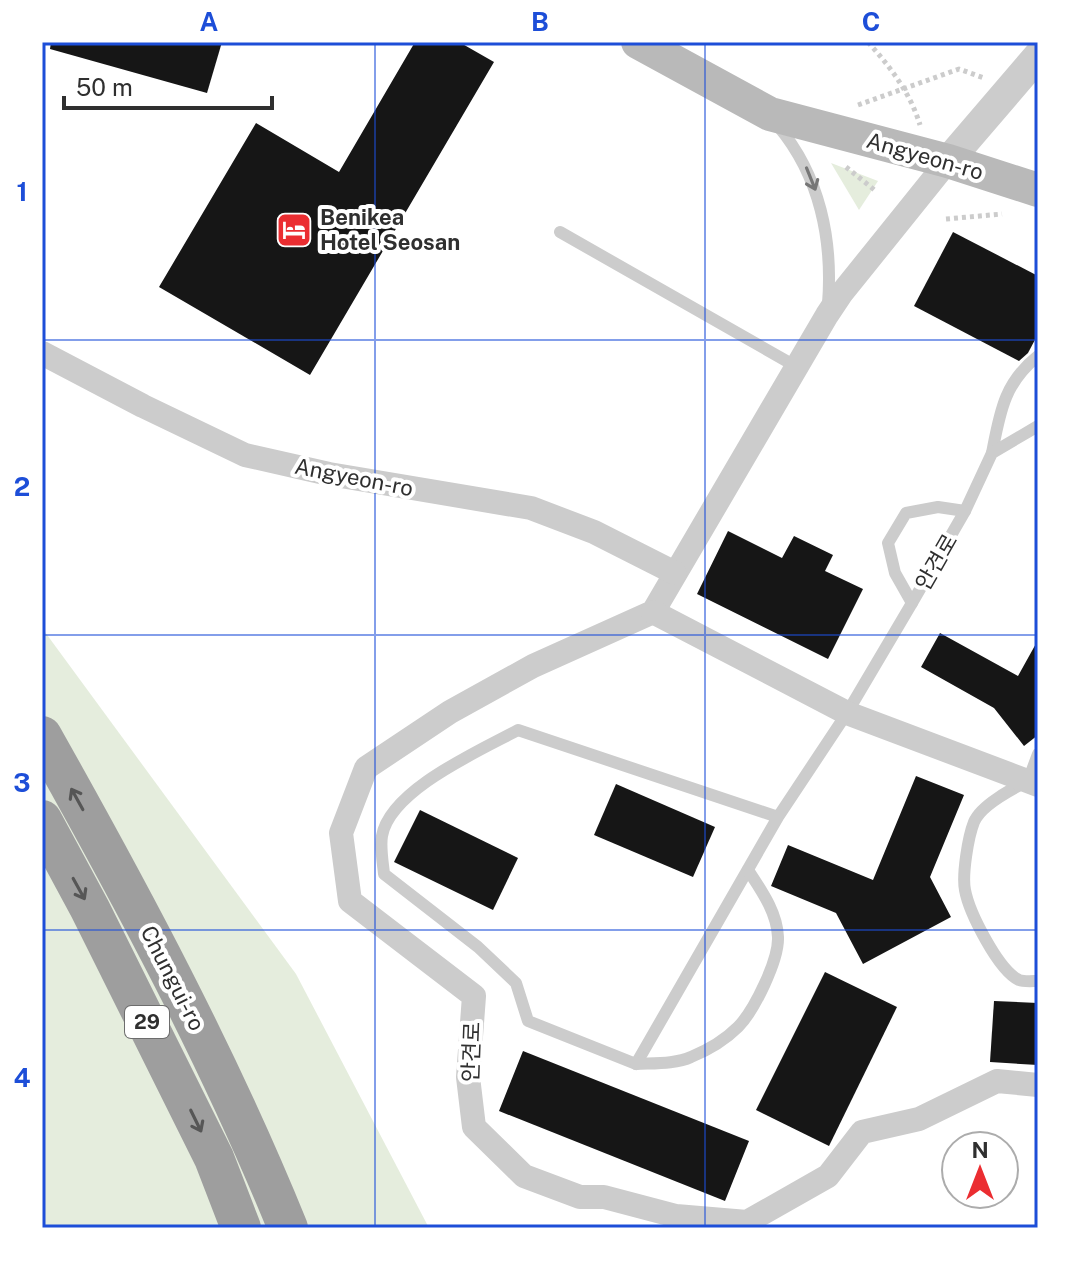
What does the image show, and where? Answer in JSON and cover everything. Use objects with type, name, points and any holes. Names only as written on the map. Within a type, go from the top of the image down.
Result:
[{"type":"highway","name":"Chungui-ro","points":[[42,736],[184,997],[257,1152],[288,1228]]},
{"type":"highway","name":"Chungui-ro","points":[[42,820],[182,1091],[214,1158],[241,1228]]},
{"type":"main road","name":"Angyeon-ro","points":[[638,42],[770,114],[939,159],[1038,190]]},
{"type":"street","points":[[1033,783],[847,713],[653,612],[841,294],[939,159],[1011,88],[1038,56]]},
{"type":"street","name":"Angyeon-ro","points":[[42,353],[245,455],[329,474],[531,508],[594,532],[675,573]]},
{"type":"street","name":"안견로","points":[[653,612],[533,666],[450,712],[366,768],[341,833],[350,901],[474,996],[468,1077],[474,1127],[524,1176],[580,1197],[604,1197],[676,1216],[747,1222],[828,1176],[862,1132],[919,1119],[997,1081],[1038,1085]]},
{"type":"lane","points":[[770,114],[803,161],[818,198],[828,256],[827,315]]},
{"type":"lane","points":[[560,232],[797,367]]},
{"type":"lane","name":"안견로","points":[[636,1064],[778,817],[847,713],[965,511],[992,453],[1001,404],[1021,370],[1038,356]]},
{"type":"lane","points":[[992,453],[1038,426]]},
{"type":"lane","points":[[912,603],[895,573],[888,543],[906,513],[938,507],[965,511]]},
{"type":"lane","points":[[748,870],[768,901],[778,938],[772,967],[755,1002],[740,1025],[718,1043],[688,1059],[636,1064],[528,1021],[516,983],[478,947],[384,874],[382,835],[403,799],[442,772],[518,730],[778,817]]},
{"type":"lane","points":[[1038,754],[1033,783],[1005,792],[975,819],[968,843],[964,888],[975,921],[999,961],[1019,980],[1038,981]]},
{"type":"path","points":[[868,42],[888,64],[913,103],[939,159]]},
{"type":"path","points":[[877,192],[838,160],[858,105],[959,69],[1011,88]]},
{"type":"path","points":[[946,219],[1002,214]]},
{"type":"green space","points":[[831,163],[878,181],[859,210]]},
{"type":"green space","points":[[42,628],[296,974],[429,1228],[42,1228]]},
{"type":"building","points":[[51,42],[222,42],[207,93],[50,49]]},
{"type":"building","name":"Benikea Hotel Seosan","points":[[415,42],[459,42],[494,62],[310,375],[159,287],[256,123],[339,172]]},
{"type":"building","points":[[953,232],[1038,276],[1038,334],[1028,353],[1019,361],[914,306]]},
{"type":"building","points":[[728,531],[782,558],[794,536],[833,555],[825,571],[863,589],[828,659],[697,594]]},
{"type":"building","points":[[940,633],[1018,676],[1038,640],[1038,735],[1024,746],[994,708],[921,667]]},
{"type":"building","points":[[916,776],[964,795],[930,877],[951,917],[863,964],[836,913],[771,886],[788,845],[873,880]]},
{"type":"building","points":[[616,784],[715,827],[693,877],[594,835]]},
{"type":"building","points":[[420,810],[518,858],[493,910],[394,862]]},
{"type":"building","points":[[825,972],[897,1007],[829,1146],[756,1110]]},
{"type":"building","points":[[994,1001],[1038,1003],[1038,1065],[990,1062]]},
{"type":"building","points":[[523,1051],[749,1141],[725,1201],[499,1111]]},
{"type":"place","name":"Benikea Hotel Seosan","points":[[294,230]]}]
